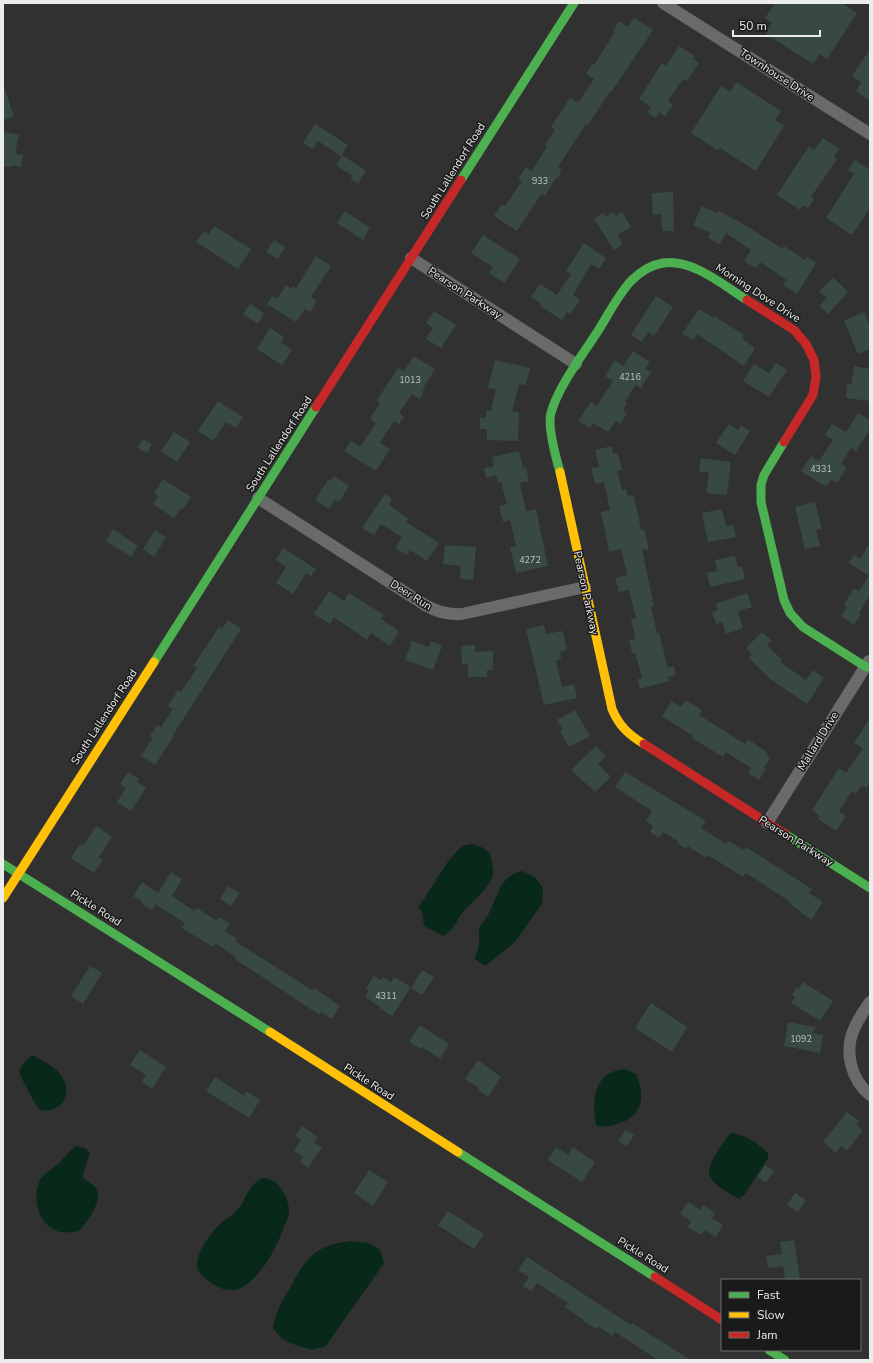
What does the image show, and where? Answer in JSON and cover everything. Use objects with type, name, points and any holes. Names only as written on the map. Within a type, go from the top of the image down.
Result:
[{"type":"street","name":"South Lallendorf Road","points":[[3,898],[574,3]]},
{"type":"street","name":"Townhouse Drive","points":[[663,3],[870,134]]},
{"type":"street","name":"Pearson Parkway","points":[[412,258],[576,364],[554,402],[550,414],[551,433],[612,709],[621,727],[637,740],[870,888]]},
{"type":"street","name":"Morning Dove Drive","points":[[576,364],[628,284],[640,272],[662,263],[686,264],[700,270],[794,330],[800,336],[810,349],[815,362],[815,388],[810,401],[764,475],[761,489],[762,506],[782,595],[787,610],[803,627],[868,663]]},
{"type":"street","name":"Deer Run","points":[[258,498],[425,605],[439,612],[455,615],[462,614],[585,587]]},
{"type":"street","name":"Mallard Drive","points":[[767,822],[868,663]]},
{"type":"street","name":"Pickle Road","points":[[3,864],[721,1319]]},
{"type":"street","points":[[870,1002],[854,1029],[850,1040],[849,1056],[856,1078],[870,1095]]},
{"type":"street","points":[[771,1351],[785,1360]]},
{"type":"shaded area","points":[[472,844],[480,846],[489,852],[492,859],[493,876],[484,890],[462,913],[451,930],[443,936],[424,926],[422,911],[418,908],[449,860],[462,846]]},
{"type":"shaded area","points":[[522,871],[535,877],[543,888],[542,904],[515,942],[485,966],[475,959],[479,946],[479,929],[488,915],[504,882],[509,877]]},
{"type":"shaded area","points":[[32,1055],[55,1068],[64,1080],[66,1086],[65,1098],[58,1107],[47,1111],[40,1110],[20,1075],[19,1071],[22,1065]]},
{"type":"shaded area","points":[[625,1069],[636,1074],[639,1082],[641,1098],[637,1111],[626,1121],[604,1127],[596,1125],[594,1106],[595,1097],[601,1081],[614,1071]]},
{"type":"shaded area","points":[[731,1133],[751,1140],[768,1153],[768,1158],[740,1199],[717,1185],[711,1179],[709,1174],[709,1169],[714,1158]]},
{"type":"shaded area","points":[[76,1146],[85,1148],[90,1153],[83,1178],[95,1187],[98,1192],[98,1198],[94,1210],[79,1231],[60,1232],[53,1229],[42,1218],[37,1203],[37,1187],[42,1177]]},
{"type":"shaded area","points":[[262,1178],[269,1179],[277,1183],[281,1189],[288,1204],[288,1218],[274,1251],[256,1276],[249,1283],[238,1289],[227,1290],[220,1288],[202,1276],[198,1269],[198,1257],[204,1244],[213,1231],[240,1207],[252,1186]]},
{"type":"shaded area","points":[[351,1241],[369,1243],[380,1250],[384,1263],[326,1346],[312,1350],[282,1339],[273,1328],[277,1312],[301,1269],[313,1255],[320,1250],[339,1243]]},
{"type":"building","points":[[775,3],[842,3],[857,13],[827,59],[820,54],[813,64],[766,34],[772,23],[765,18]]},
{"type":"building","points":[[634,18],[653,30],[588,125],[586,124],[558,167],[562,170],[557,179],[556,178],[545,196],[542,193],[517,231],[494,216],[502,204],[505,206],[522,181],[518,179],[526,167],[532,171],[547,147],[545,145],[555,130],[551,127],[570,98],[578,103],[594,79],[586,74],[592,64],[594,65],[615,32],[613,31],[619,21],[628,27]]},
{"type":"building","points":[[679,46],[695,56],[693,59],[699,63],[687,81],[683,79],[668,101],[673,105],[665,116],[659,112],[656,118],[647,112],[651,107],[639,99],[662,63],[666,66]]},
{"type":"building","points":[[870,49],[870,101],[856,91],[861,82],[852,76]]},
{"type":"building","points":[[736,82],[781,111],[775,120],[784,126],[756,171],[720,148],[718,151],[691,133],[721,86],[730,92]]},
{"type":"building","points":[[3,89],[5,89],[14,117],[3,120]]},
{"type":"building","points":[[315,124],[348,145],[341,156],[318,141],[313,149],[303,143]]},
{"type":"building","points":[[3,132],[19,135],[15,154],[23,155],[21,167],[12,165],[12,167],[3,166]]},
{"type":"building","points":[[823,138],[839,149],[834,156],[837,159],[811,197],[814,200],[808,208],[803,205],[800,210],[777,195],[809,146],[814,150]]},
{"type":"building","points":[[342,155],[366,171],[358,184],[350,179],[353,176],[336,165]]},
{"type":"building","points":[[855,160],[870,170],[870,208],[852,235],[826,218],[854,174],[848,170]]},
{"type":"building","points":[[673,192],[674,231],[662,231],[661,214],[653,215],[652,193]]},
{"type":"building","points":[[702,206],[717,213],[718,211],[740,222],[783,249],[784,246],[805,260],[807,257],[816,263],[797,294],[783,285],[787,280],[760,262],[756,268],[744,261],[751,250],[726,233],[720,244],[708,238],[711,233],[693,225]]},
{"type":"building","points":[[345,211],[370,228],[363,240],[337,223]]},
{"type":"building","points":[[613,212],[616,216],[622,212],[631,227],[618,235],[623,244],[614,250],[594,219],[603,213],[606,217]]},
{"type":"building","points":[[214,226],[251,249],[238,269],[196,242],[204,231],[209,234]]},
{"type":"building","points":[[483,235],[520,259],[504,283],[489,273],[493,267],[471,253]]},
{"type":"building","points":[[274,240],[285,247],[278,259],[266,252]]},
{"type":"building","points":[[584,243],[606,258],[599,269],[591,264],[573,295],[580,300],[570,314],[567,312],[562,320],[540,306],[541,304],[531,297],[540,284],[557,295],[571,274],[566,271]]},
{"type":"building","points":[[316,256],[331,266],[311,297],[317,301],[310,312],[305,309],[296,322],[267,304],[272,296],[277,299],[286,285],[292,289],[293,286],[296,288]]},
{"type":"building","points":[[833,277],[848,292],[828,314],[819,306],[827,298],[819,292]]},
{"type":"building","points":[[656,296],[673,307],[654,336],[648,332],[642,342],[631,335]]},
{"type":"building","points":[[250,304],[264,313],[258,324],[243,314]]},
{"type":"building","points":[[699,309],[713,318],[714,316],[744,335],[742,339],[755,348],[744,366],[697,334],[693,340],[682,334]]},
{"type":"building","points":[[434,311],[456,325],[441,348],[426,339],[433,328],[426,323]]},
{"type":"building","points":[[864,312],[870,326],[870,349],[858,354],[844,321]]},
{"type":"building","points":[[270,328],[284,337],[281,342],[292,350],[282,365],[257,349]]},
{"type":"building","points":[[633,351],[650,362],[645,369],[651,372],[641,388],[635,385],[625,402],[627,403],[623,410],[627,413],[620,424],[616,421],[608,432],[593,423],[590,428],[578,421],[591,402],[597,406],[613,381],[605,376],[615,360],[623,366]]},
{"type":"building","points":[[414,356],[435,369],[422,390],[424,391],[420,399],[412,394],[399,413],[404,417],[399,424],[394,421],[380,443],[390,449],[376,471],[344,451],[351,441],[360,447],[376,423],[370,419],[380,403],[377,400],[398,368],[404,371]]},
{"type":"building","points":[[495,360],[530,368],[526,385],[519,384],[512,412],[519,412],[518,441],[487,440],[487,429],[480,429],[480,418],[486,418],[486,411],[491,411],[496,389],[488,388]]},
{"type":"building","points":[[776,363],[787,370],[769,397],[743,381],[754,364],[769,373]]},
{"type":"building","points":[[854,366],[870,369],[870,401],[846,398],[847,384],[851,385]]},
{"type":"building","points":[[218,401],[243,417],[236,428],[226,422],[213,441],[198,431]]},
{"type":"building","points":[[858,413],[870,420],[870,429],[856,451],[851,448],[841,464],[847,467],[837,483],[831,480],[826,487],[801,471],[811,456],[819,461],[833,440],[825,435],[832,424],[846,432]]},
{"type":"building","points":[[729,424],[738,430],[741,425],[750,431],[735,455],[716,443]]},
{"type":"building","points":[[174,432],[190,442],[177,462],[161,451]]},
{"type":"building","points":[[143,439],[152,444],[147,453],[137,448]]},
{"type":"building","points":[[612,446],[613,454],[618,453],[622,470],[617,471],[622,490],[626,489],[628,496],[634,495],[641,530],[644,529],[649,549],[642,550],[654,606],[651,607],[657,633],[659,633],[668,668],[674,666],[676,675],[668,677],[669,681],[640,689],[638,679],[642,678],[635,653],[632,653],[629,640],[635,639],[631,619],[636,618],[629,590],[619,592],[615,578],[627,575],[621,549],[609,552],[601,512],[610,510],[604,482],[595,484],[591,468],[599,467],[595,450]]},
{"type":"building","points":[[519,451],[523,468],[526,467],[529,481],[520,483],[526,511],[536,509],[548,566],[516,573],[510,547],[516,546],[510,520],[503,522],[499,506],[507,504],[501,482],[498,483],[496,475],[486,478],[484,468],[494,466],[492,457]]},
{"type":"building","points":[[701,458],[731,462],[727,495],[706,493],[709,473],[699,471]]},
{"type":"building","points":[[334,476],[349,486],[339,502],[335,499],[329,509],[315,500],[328,480],[330,481]]},
{"type":"building","points":[[163,479],[191,497],[183,509],[181,508],[174,518],[153,504],[158,496],[154,493]]},
{"type":"building","points":[[385,494],[392,499],[389,505],[409,519],[406,522],[439,543],[427,561],[410,550],[407,555],[395,548],[402,537],[381,524],[374,535],[362,528]]},
{"type":"building","points":[[815,502],[822,529],[816,530],[820,546],[805,549],[795,507]]},
{"type":"building","points":[[722,509],[726,526],[733,525],[736,537],[708,542],[702,513]]},
{"type":"building","points":[[113,529],[138,546],[131,557],[106,541]]},
{"type":"building","points":[[155,530],[166,537],[154,557],[143,549]]},
{"type":"building","points":[[870,543],[870,595],[859,613],[861,614],[854,625],[841,616],[847,607],[844,605],[854,588],[859,591],[869,576],[849,563],[854,555],[860,559]]},
{"type":"building","points":[[445,545],[476,547],[473,580],[460,579],[461,566],[443,564]]},
{"type":"building","points":[[283,548],[316,569],[311,576],[306,573],[293,594],[276,583],[286,567],[276,560]]},
{"type":"building","points":[[735,556],[738,567],[742,566],[745,579],[710,587],[707,573],[717,571],[715,560]]},
{"type":"building","points":[[329,591],[344,601],[349,593],[384,615],[381,619],[398,630],[398,633],[390,646],[371,633],[367,640],[334,617],[330,624],[314,614]]},
{"type":"building","points":[[747,593],[752,607],[738,611],[743,628],[726,634],[722,622],[716,624],[712,612],[718,610],[716,604]]},
{"type":"building","points":[[228,620],[241,629],[155,765],[141,756],[153,738],[150,736],[157,725],[161,727],[173,709],[168,706],[178,690],[181,692],[197,668],[193,666],[219,627],[222,629]]},
{"type":"building","points":[[544,625],[546,634],[563,631],[567,650],[560,652],[561,659],[556,660],[562,687],[574,684],[577,698],[544,705],[526,629]]},
{"type":"building","points":[[762,632],[771,640],[767,645],[782,660],[780,662],[806,680],[813,670],[824,678],[807,704],[770,679],[749,658],[752,654],[746,648]]},
{"type":"building","points":[[412,641],[429,647],[431,641],[442,646],[433,670],[405,660]]},
{"type":"building","points":[[475,645],[475,652],[493,651],[493,670],[487,670],[487,677],[468,677],[468,664],[462,665],[461,646]]},
{"type":"building","points":[[686,700],[702,710],[699,715],[745,744],[748,739],[768,753],[766,755],[770,758],[764,768],[766,769],[759,780],[748,773],[751,768],[726,752],[723,757],[692,738],[693,736],[662,716],[672,701],[681,707]]},
{"type":"building","points":[[575,710],[590,736],[569,747],[560,732],[563,730],[557,720]]},
{"type":"building","points":[[870,718],[870,783],[866,788],[862,785],[856,794],[852,791],[839,811],[846,816],[836,831],[818,819],[820,816],[812,810],[839,768],[846,773],[863,748],[854,743]]},
{"type":"building","points":[[596,746],[606,756],[598,764],[611,777],[595,792],[571,770]]},
{"type":"building","points":[[128,772],[139,779],[137,782],[146,788],[131,811],[117,802],[126,788],[120,784]]},
{"type":"building","points":[[625,772],[706,821],[701,828],[726,844],[728,841],[744,850],[746,847],[812,889],[809,893],[823,902],[811,920],[788,902],[789,901],[746,873],[743,877],[708,855],[706,858],[688,846],[686,849],[677,843],[678,841],[663,832],[659,838],[650,832],[653,826],[646,821],[652,811],[615,787]]},
{"type":"building","points":[[96,826],[112,837],[99,857],[103,860],[94,873],[71,858],[80,844],[83,846]]},
{"type":"building","points":[[171,872],[182,879],[172,896],[194,911],[197,908],[217,921],[219,917],[230,924],[225,931],[237,939],[236,942],[312,990],[314,988],[340,1006],[332,1019],[321,1012],[320,1015],[303,1004],[235,959],[236,957],[215,943],[213,947],[182,928],[185,923],[155,904],[152,910],[133,896],[142,882],[158,893]]},
{"type":"building","points":[[228,886],[240,893],[231,906],[220,899]]},
{"type":"building","points":[[90,966],[102,973],[83,1004],[71,996]]},
{"type":"building","points":[[422,970],[434,977],[422,995],[411,988]]},
{"type":"building","points":[[374,976],[381,980],[383,977],[391,982],[394,977],[411,987],[392,1016],[365,997],[369,990],[366,988]]},
{"type":"building","points":[[803,982],[833,1001],[820,1021],[791,1003],[795,997],[792,995],[797,987],[799,989]]},
{"type":"building","points":[[651,1003],[687,1027],[672,1052],[635,1028]]},
{"type":"building","points":[[788,1022],[816,1027],[812,1033],[823,1035],[820,1053],[784,1046]]},
{"type":"building","points":[[420,1025],[449,1044],[440,1059],[422,1047],[421,1049],[409,1042]]},
{"type":"building","points":[[140,1050],[166,1067],[152,1089],[142,1082],[146,1075],[130,1065]]},
{"type":"building","points":[[478,1060],[501,1077],[488,1097],[478,1090],[479,1088],[465,1079]]},
{"type":"building","points":[[215,1077],[244,1096],[246,1091],[260,1100],[249,1118],[206,1091]]},
{"type":"building","points":[[847,1112],[859,1121],[856,1124],[863,1130],[847,1151],[841,1146],[836,1153],[823,1142]]},
{"type":"building","points":[[302,1126],[318,1137],[314,1143],[322,1147],[308,1168],[300,1162],[303,1157],[294,1151],[301,1140],[295,1136]]},
{"type":"building","points":[[625,1130],[634,1135],[627,1146],[618,1141]]},
{"type":"building","points":[[556,1147],[568,1155],[573,1147],[595,1162],[582,1182],[548,1160]]},
{"type":"building","points":[[765,1165],[774,1171],[766,1183],[757,1177]]},
{"type":"building","points":[[369,1170],[388,1182],[373,1206],[354,1193]]},
{"type":"building","points":[[795,1193],[806,1200],[798,1212],[787,1205]]},
{"type":"building","points":[[688,1202],[700,1210],[703,1205],[715,1213],[712,1218],[723,1225],[716,1237],[704,1230],[701,1235],[688,1227],[691,1221],[680,1214]]},
{"type":"building","points":[[448,1211],[484,1234],[474,1249],[438,1225]]},
{"type":"building","points":[[794,1240],[800,1279],[785,1279],[783,1266],[768,1268],[766,1256],[782,1254],[780,1242]]},
{"type":"building","points":[[527,1257],[631,1325],[632,1323],[691,1360],[658,1360],[615,1332],[612,1336],[598,1326],[596,1329],[583,1321],[584,1320],[565,1307],[568,1303],[537,1283],[531,1291],[523,1286],[529,1277],[518,1270]]},
{"type":"traffic: fast","points":[[461,180],[574,3]]},
{"type":"traffic: fast","points":[[560,472],[552,442],[550,426],[551,413],[554,403],[559,392],[617,299],[634,278],[654,265],[663,263],[685,265],[707,274],[747,300]]},
{"type":"traffic: fast","points":[[154,662],[316,407]]},
{"type":"traffic: fast","points":[[784,442],[764,475],[761,485],[761,502],[784,600],[790,613],[803,627],[866,667]]},
{"type":"traffic: fast","points":[[785,834],[870,888]]},
{"type":"traffic: fast","points":[[3,864],[270,1032]]},
{"type":"traffic: fast","points":[[458,1152],[655,1277]]},
{"type":"traffic: fast","points":[[771,1351],[785,1360]]},
{"type":"traffic: slow","points":[[560,472],[612,709],[625,730],[644,744]]},
{"type":"traffic: slow","points":[[3,898],[154,662]]},
{"type":"traffic: slow","points":[[270,1032],[458,1152]]},
{"type":"traffic: jam","points":[[316,407],[461,180]]},
{"type":"traffic: jam","points":[[747,300],[794,330],[806,344],[814,360],[816,377],[813,395],[784,442]]},
{"type":"traffic: jam","points":[[644,744],[785,834]]},
{"type":"traffic: jam","points":[[655,1277],[721,1319]]}]
